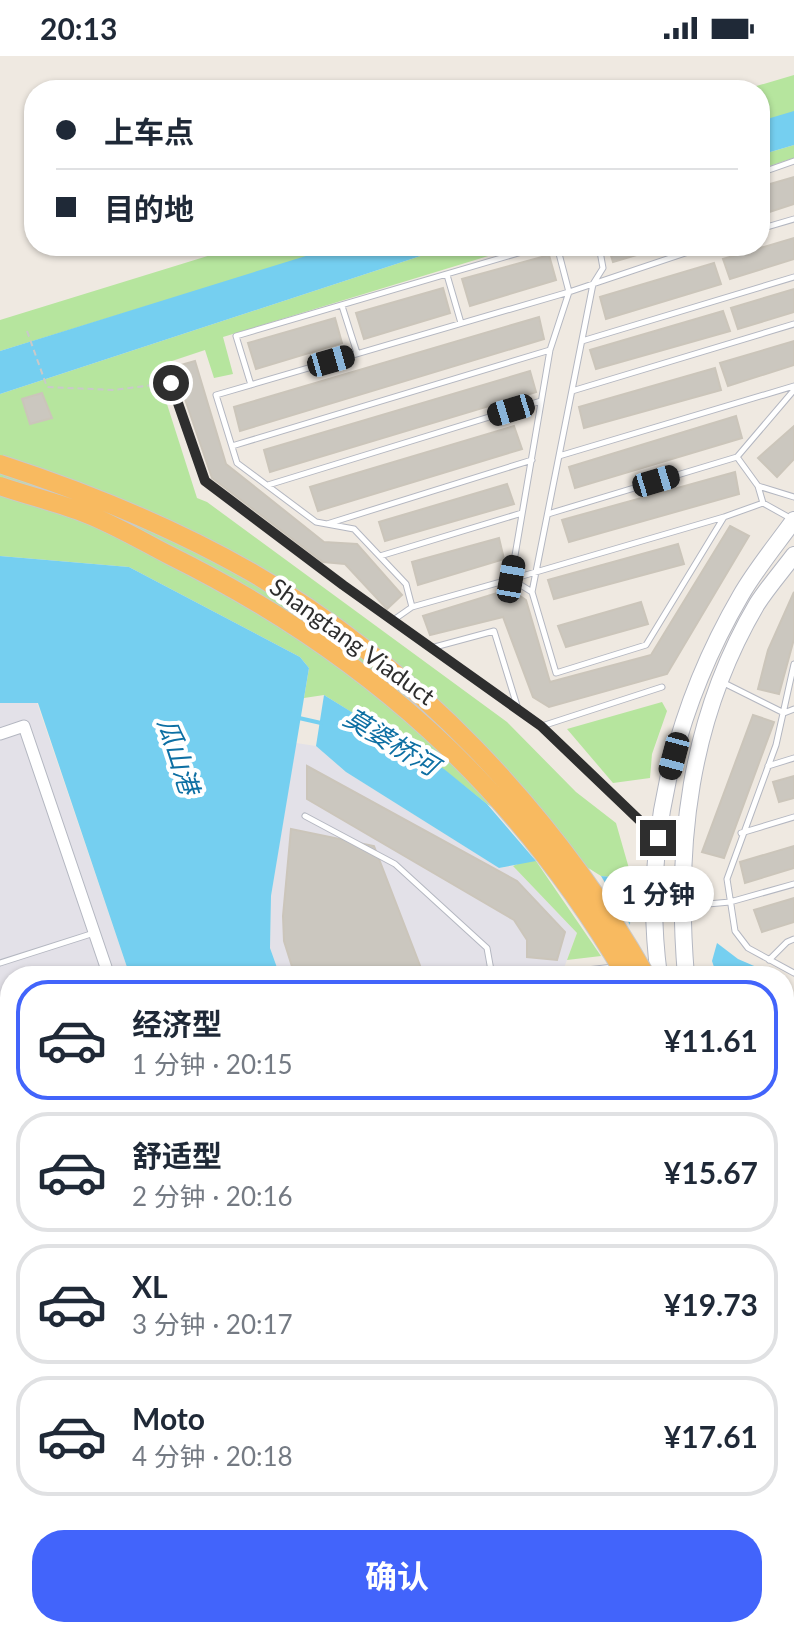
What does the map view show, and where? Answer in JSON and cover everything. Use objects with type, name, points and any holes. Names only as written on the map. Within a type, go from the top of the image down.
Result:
[{"type":"highway","name":"Shangtang Viaduct","points":[[0,464],[83,491],[237,565],[336,628],[488,759],[589,882],[650,966]]},
{"type":"highway","name":"Shangtang Viaduct","points":[[0,486],[88,514],[244,592],[374,682],[441,738],[539,846],[591,916],[620,966]]},
{"type":"main road","points":[[654,966],[655,867],[662,800],[702,669],[742,593],[794,520]]},
{"type":"main road","points":[[685,966],[681,906],[682,844],[695,762],[721,682],[757,604],[794,555]]},
{"type":"street","points":[[0,734],[24,726],[106,966]]},
{"type":"lane","points":[[770,169],[794,161]]},
{"type":"lane","points":[[770,226],[794,219]]},
{"type":"lane","points":[[251,385],[236,336],[509,256]]},
{"type":"lane","points":[[511,579],[550,350],[569,292],[560,256]]},
{"type":"lane","points":[[601,256],[603,268],[593,284],[532,592],[556,673],[646,645],[724,517]]},
{"type":"lane","points":[[412,607],[406,584],[354,529],[322,525],[237,463],[216,395],[569,292],[676,256]]},
{"type":"lane","points":[[447,275],[461,323]]},
{"type":"lane","points":[[582,341],[794,277]]},
{"type":"lane","points":[[342,306],[357,353]]},
{"type":"lane","points":[[572,391],[794,324]]},
{"type":"lane","points":[[232,446],[550,350]]},
{"type":"lane","points":[[171,383],[205,481],[392,621],[541,726],[658,838]]},
{"type":"lane","points":[[559,456],[794,388]]},
{"type":"lane","points":[[548,514],[737,457],[794,388]]},
{"type":"lane","points":[[267,485],[542,401]]},
{"type":"lane","points":[[737,457],[758,486],[763,503],[794,520]]},
{"type":"lane","points":[[322,525],[532,460]]},
{"type":"lane","points":[[758,486],[794,497]]},
{"type":"lane","points":[[392,621],[412,607],[763,503]]},
{"type":"lane","points":[[380,556],[522,513]]},
{"type":"lane","points":[[511,579],[532,592]]},
{"type":"lane","points":[[430,648],[494,631],[518,710]]},
{"type":"lane","points":[[781,966],[748,948],[735,931],[727,879],[784,713],[794,664]]},
{"type":"lane","points":[[721,682],[784,713],[794,709]]},
{"type":"lane","points":[[541,726],[662,687]]},
{"type":"lane","points":[[767,766],[794,758]]},
{"type":"lane","points":[[305,816],[395,864],[487,948],[490,966]]},
{"type":"lane","points":[[741,833],[794,817]]},
{"type":"lane","points":[[681,906],[730,902],[794,884]]},
{"type":"lane","points":[[0,963],[94,933]]},
{"type":"lane","points":[[769,960],[794,939]]},
{"type":"path","points":[[27,331],[44,384],[58,389],[106,390],[171,383]]},
{"type":"shaded area","points":[[0,703],[37,703],[127,966],[0,966]]},
{"type":"shaded area","points":[[296,743],[316,746],[346,772],[499,868],[513,866],[577,933],[565,966],[276,966],[270,948],[271,896]]},
{"type":"green space","points":[[794,75],[794,112],[770,119],[770,82]]},
{"type":"green space","points":[[794,145],[794,158],[770,166],[770,152]]},
{"type":"green space","points":[[208,256],[310,256],[0,351],[0,320]]},
{"type":"green space","points":[[421,256],[488,256],[223,337],[233,374],[214,378],[205,350],[160,365],[158,376],[197,498],[207,502],[507,722],[576,792],[616,823],[632,879],[601,876],[487,804],[443,769],[324,695],[304,698],[309,668],[300,657],[129,567],[0,556],[0,394]]},
{"type":"green space","points":[[662,702],[667,711],[652,754],[650,778],[613,783],[567,729]]},
{"type":"green space","points":[[527,860],[536,861],[601,956],[567,960],[577,933],[513,866]]},
{"type":"water","points":[[794,111],[794,145],[770,152],[770,118]]},
{"type":"water","points":[[306,256],[421,256],[0,394],[0,351]]},
{"type":"water","name":"瓜山港","points":[[0,556],[129,567],[300,657],[309,668],[271,896],[270,948],[276,966],[127,966],[38,703],[0,703]]},
{"type":"water","points":[[324,695],[444,769],[487,804],[536,861],[499,868],[346,772],[316,746]]},
{"type":"water","points":[[601,876],[632,879],[630,925]]},
{"type":"water","points":[[717,943],[738,959],[754,966],[714,966]]},
{"type":"building","points":[[794,177],[794,204],[770,212],[770,184]]},
{"type":"building","points":[[794,238],[794,259],[730,279],[723,259],[770,256],[770,245]]},
{"type":"building","points":[[549,256],[556,280],[470,306],[462,279]]},
{"type":"building","points":[[611,256],[633,256],[613,262]]},
{"type":"building","points":[[714,263],[721,284],[606,319],[600,297]]},
{"type":"building","points":[[443,288],[450,313],[364,339],[356,313]]},
{"type":"building","points":[[794,289],[794,312],[738,329],[731,308]]},
{"type":"building","points":[[723,311],[730,331],[596,369],[590,350]]},
{"type":"building","points":[[539,317],[544,339],[240,431],[234,407]]},
{"type":"building","points":[[335,318],[342,343],[256,369],[248,343]]},
{"type":"building","points":[[794,341],[794,365],[728,386],[720,363]]},
{"type":"building","points":[[195,361],[226,464],[324,542],[357,544],[402,595],[387,609],[345,564],[323,562],[212,478],[174,367]]},
{"type":"building","points":[[715,368],[721,390],[584,428],[579,407]]},
{"type":"building","points":[[530,371],[536,392],[270,472],[264,450]]},
{"type":"building","points":[[42,393],[52,418],[30,424],[22,399]]},
{"type":"building","points":[[736,416],[742,438],[575,488],[569,467]]},
{"type":"building","points":[[514,426],[522,449],[318,511],[310,487]]},
{"type":"building","points":[[794,426],[794,459],[777,477],[758,458]]},
{"type":"building","points":[[735,472],[739,494],[569,542],[562,520]]},
{"type":"building","points":[[507,484],[514,504],[385,541],[379,522]]},
{"type":"building","points":[[730,526],[749,536],[667,674],[549,707],[533,697],[503,617],[430,635],[423,616],[510,589],[526,600],[550,682],[651,655]]},
{"type":"building","points":[[499,538],[504,559],[418,585],[412,562]]},
{"type":"building","points":[[678,544],[684,564],[554,599],[548,580]]},
{"type":"building","points":[[794,592],[794,639],[779,694],[758,689],[768,650]]},
{"type":"building","points":[[641,602],[648,624],[566,647],[558,626]]},
{"type":"building","points":[[753,715],[774,722],[724,858],[702,852]]},
{"type":"building","points":[[307,766],[517,881],[565,932],[557,960],[527,957],[527,940],[514,920],[307,799]]},
{"type":"building","points":[[794,776],[794,798],[779,802],[773,782]]},
{"type":"building","points":[[291,829],[374,846],[420,966],[292,966],[284,941],[283,916]]},
{"type":"building","points":[[794,846],[794,868],[745,883],[740,862]]},
{"type":"building","points":[[794,898],[794,922],[762,932],[754,910]]},
{"type":"waterway","name":"莫婆桥河","points":[[299,718],[321,723]]},
{"type":"route","points":[[171,383],[205,481],[343,585],[541,726],[658,838]]}]
